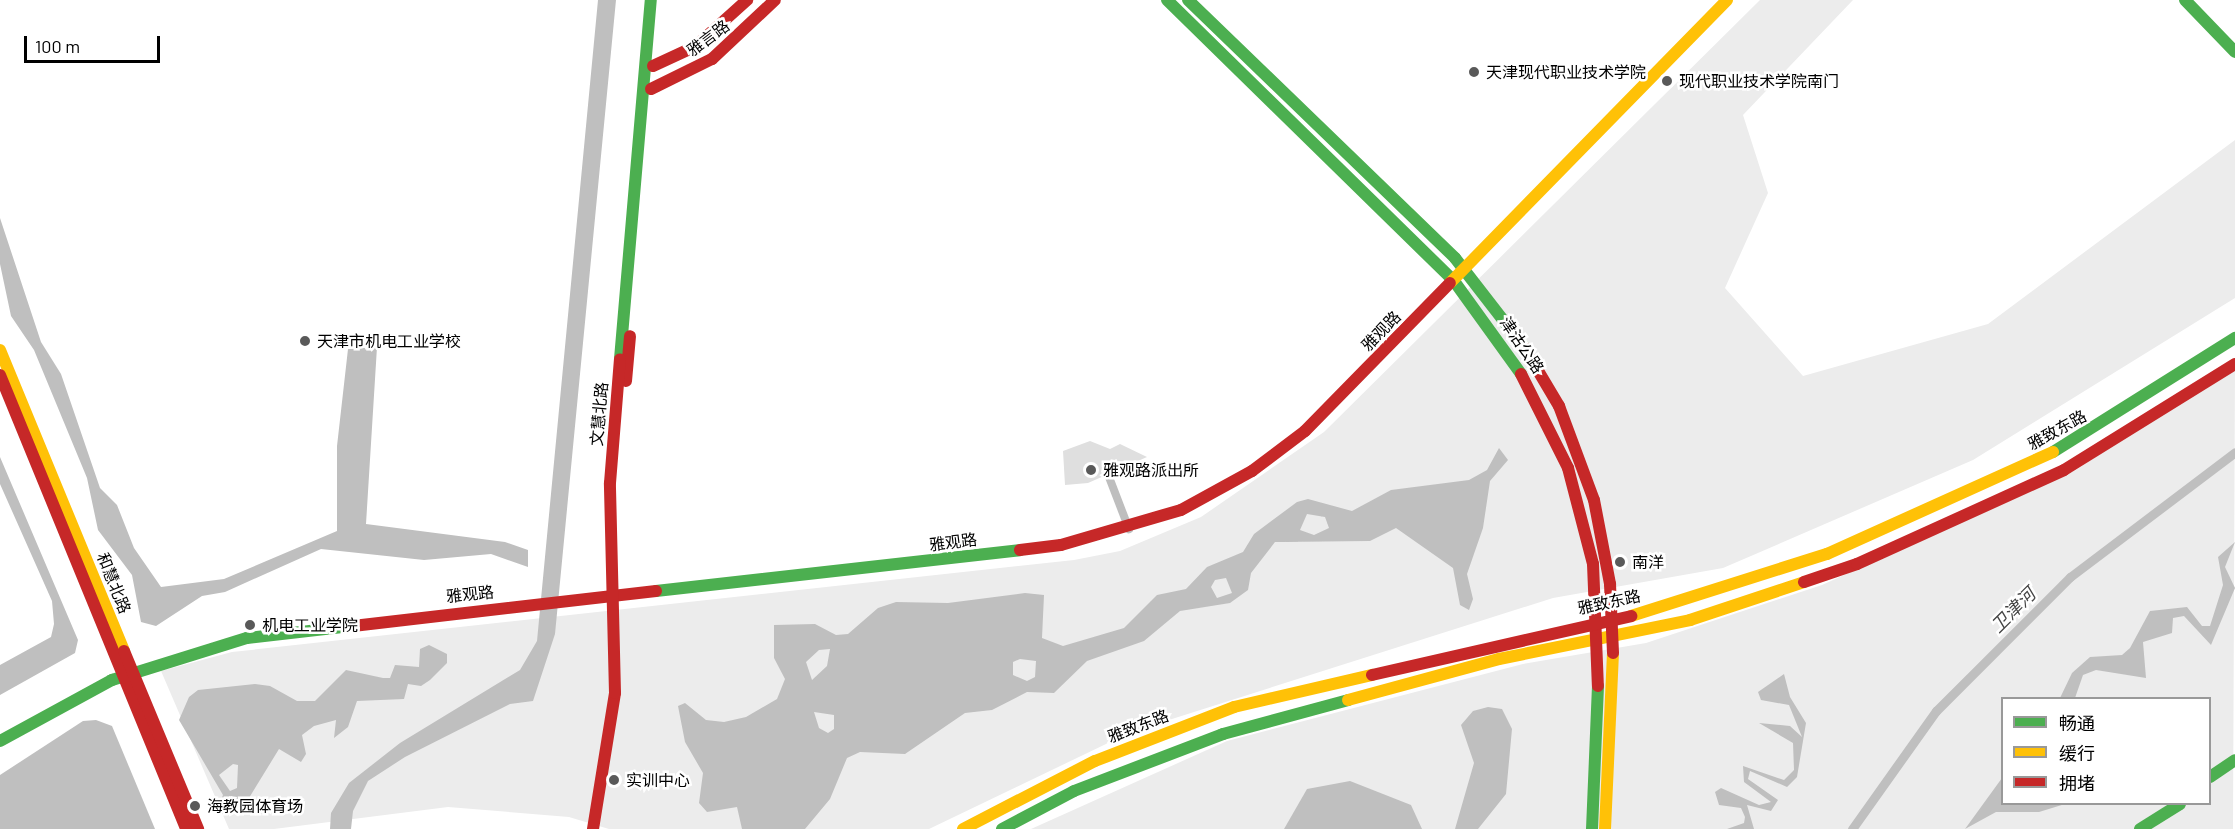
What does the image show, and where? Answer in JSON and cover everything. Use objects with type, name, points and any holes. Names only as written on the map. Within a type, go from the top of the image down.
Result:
[{"type":"main road","name":"文慧北路","points":[[601,829],[622,696],[612,457],[651,0]]},
{"type":"main road","name":"文慧北路","points":[[593,829],[615,693],[618,491],[659,0]]},
{"type":"main road","name":"雅言路","points":[[653,66],[696,46],[747,0]]},
{"type":"main road","name":"雅言路","points":[[651,89],[712,59],[775,0]]},
{"type":"main road","name":"津沽公路","points":[[1167,0],[1452,279],[1530,386],[1568,468],[1593,564],[1600,638],[1592,829]]},
{"type":"main road","name":"津沽公路","points":[[1188,0],[1463,268],[1517,335],[1559,406],[1594,500],[1614,619],[1605,829]]},
{"type":"main road","name":"雅观路","points":[[1463,268],[1721,0]]},
{"type":"main road","name":"雅观路","points":[[0,735],[127,671],[278,627],[618,592],[1031,544],[1128,527],[1198,496],[1287,440],[1463,268],[1727,0]]},
{"type":"main road","points":[[2185,0],[2235,52]]},
{"type":"main road","points":[[2195,0],[2235,42]]},
{"type":"main road","name":"雅致东路","points":[[963,829],[1095,760],[1234,707],[1614,619],[1755,579],[1962,499],[2116,416],[2235,338]]},
{"type":"main road","name":"和慧北路","points":[[0,350],[127,671],[186,829]]},
{"type":"main road","name":"雅致东路","points":[[1002,829],[1074,791],[1223,734],[1364,693],[1614,636],[1745,602],[1948,526],[2064,470],[2235,364]]},
{"type":"main road","name":"和慧北路","points":[[0,375],[127,671],[198,829]]},
{"type":"main road","name":"雅观路","points":[[0,741],[127,671]]},
{"type":"main road","points":[[2211,776],[2235,760]]},
{"type":"main road","points":[[2211,783],[2235,768]]},
{"type":"main road","points":[[2129,829],[2166,805]]},
{"type":"main road","points":[[2140,829],[2178,805]]},
{"type":"street","points":[[1109,477],[1128,527]]},
{"type":"shaded area","points":[[598,0],[616,0],[555,634],[533,701],[510,704],[405,757],[368,781],[353,811],[351,829],[330,829],[331,813],[349,783],[400,743],[520,670],[537,641]]},
{"type":"shaded area","points":[[1760,0],[1853,0],[1743,115],[1768,193],[1725,288],[1803,376],[1988,324],[2235,140],[2235,298],[1973,460],[1723,568],[1553,598],[1131,732],[929,829],[609,829],[569,817],[448,807],[274,829],[229,829],[161,671],[232,652],[1074,560],[1120,551],[1201,517],[1324,432]]},
{"type":"shaded area","points":[[0,218],[41,342],[61,374],[100,488],[117,505],[134,548],[161,587],[224,579],[337,531],[337,446],[348,349],[377,347],[366,524],[505,542],[528,550],[528,567],[491,554],[424,560],[321,549],[225,592],[202,596],[156,626],[141,622],[132,575],[98,530],[87,478],[34,350],[11,316],[0,264]]},
{"type":"shaded area","points":[[2235,365],[2233,829],[1031,829],[1227,741],[1523,664],[1646,643],[1822,585],[2076,470]]},
{"type":"shaded area","points":[[1499,448],[1508,460],[1490,481],[1483,528],[1467,574],[1473,599],[1469,610],[1460,605],[1453,568],[1396,528],[1370,541],[1275,542],[1251,573],[1248,590],[1230,603],[1180,611],[1144,641],[1087,661],[1054,693],[1027,692],[992,710],[965,713],[905,754],[860,752],[847,758],[830,799],[805,829],[742,829],[737,807],[707,812],[699,803],[703,773],[685,742],[678,706],[685,703],[706,720],[724,722],[746,717],[777,699],[785,679],[774,658],[774,625],[815,624],[836,635],[848,634],[878,608],[896,602],[948,603],[1025,593],[1044,595],[1042,638],[1063,646],[1124,628],[1157,595],[1186,589],[1207,567],[1243,552],[1254,534],[1297,502],[1308,499],[1352,511],[1391,490],[1469,480],[1487,470]],"holes":[[[1307,514],[1325,517],[1329,528],[1314,535],[1300,530]],[[1226,578],[1232,593],[1217,598],[1211,587],[1215,580]],[[830,649],[827,666],[812,680],[806,662],[819,650]],[[1020,659],[1036,661],[1035,677],[1027,681],[1013,675],[1013,662]],[[814,712],[834,715],[834,729],[828,733],[819,728]]]},
{"type":"shaded area","points":[[0,457],[78,640],[75,653],[0,695],[0,665],[51,637],[54,624],[52,601],[0,484]]},
{"type":"shaded area","points":[[2235,542],[2225,567],[2235,588],[2211,645],[2184,616],[2173,618],[2172,633],[2143,642],[2146,678],[2096,670],[2083,675],[2075,697],[2060,697],[2072,673],[2090,657],[2122,655],[2130,648],[2150,611],[2187,607],[2202,626],[2210,626],[2223,585],[2218,557]]},
{"type":"shaded area","points":[[429,645],[447,654],[447,663],[421,686],[408,684],[404,699],[357,701],[348,727],[334,738],[336,720],[314,726],[302,735],[306,754],[301,762],[279,749],[241,811],[215,815],[223,795],[179,720],[189,697],[198,690],[255,684],[270,686],[297,701],[315,701],[346,670],[390,678],[395,665],[419,667],[420,649]],"holes":[[[233,764],[238,765],[237,788],[230,791],[219,775]]]},
{"type":"shaded area","points":[[1784,674],[1790,697],[1806,723],[1797,777],[1787,787],[1750,771],[1748,779],[1778,800],[1771,811],[1747,805],[1754,829],[1727,829],[1744,823],[1745,817],[1741,808],[1719,805],[1715,792],[1721,788],[1759,805],[1771,802],[1744,782],[1743,766],[1784,780],[1794,770],[1793,743],[1759,723],[1790,726],[1802,737],[1789,705],[1761,700],[1758,692]]},
{"type":"shaded area","points":[[1488,707],[1502,709],[1512,729],[1506,794],[1478,829],[1455,829],[1474,763],[1461,725],[1473,711]]},
{"type":"shaded area","points":[[96,720],[112,726],[155,829],[0,829],[0,775],[83,721]]},
{"type":"shaded area","points":[[2001,779],[2001,805],[2062,805],[2039,812],[1996,812],[1965,829]]},
{"type":"shaded area","points":[[1350,781],[1411,805],[1422,829],[1284,829],[1307,789]]},
{"type":"building","name":"雅观路派出所","points":[[1090,441],[1110,449],[1120,444],[1147,457],[1088,483],[1065,485],[1063,451]]},
{"type":"waterway","name":"卫津河","points":[[1852,829],[1936,711],[2070,577],[2235,452]]},
{"type":"traffic: fast","points":[[620,359],[651,0]]},
{"type":"traffic: fast","points":[[1167,0],[1454,281],[1521,374]]},
{"type":"traffic: fast","points":[[1188,0],[1455,258],[1524,347]]},
{"type":"traffic: fast","points":[[2185,0],[2235,52]]},
{"type":"traffic: fast","points":[[2053,452],[2235,338]]},
{"type":"traffic: fast","points":[[656,591],[1020,550]]},
{"type":"traffic: fast","points":[[0,741],[112,680],[247,638],[353,626]]},
{"type":"traffic: fast","points":[[1592,829],[1598,686]]},
{"type":"traffic: fast","points":[[1002,829],[1074,791],[1223,734],[1348,700]]},
{"type":"traffic: fast","points":[[2211,776],[2235,760]]},
{"type":"traffic: fast","points":[[2140,829],[2178,805]]},
{"type":"traffic: slow","points":[[1450,283],[1727,0]]},
{"type":"traffic: slow","points":[[0,350],[124,651]]},
{"type":"traffic: slow","points":[[1631,616],[1827,554],[2053,452]]},
{"type":"traffic: slow","points":[[1348,700],[1499,659],[1690,620],[1804,582]]},
{"type":"traffic: slow","points":[[1605,829],[1613,653]]},
{"type":"traffic: slow","points":[[963,829],[1095,761],[1234,707],[1372,675]]},
{"type":"traffic: jam","points":[[653,66],[696,46],[747,0]]},
{"type":"traffic: jam","points":[[651,89],[712,59],[775,0]]},
{"type":"traffic: jam","points":[[1020,550],[1061,545],[1181,510],[1252,471],[1305,431],[1450,283]]},
{"type":"traffic: jam","points":[[626,381],[630,336]]},
{"type":"traffic: jam","points":[[1524,347],[1559,406],[1594,500],[1610,584],[1613,653]]},
{"type":"traffic: jam","points":[[593,829],[615,693],[610,483],[620,359]]},
{"type":"traffic: jam","points":[[1804,582],[1857,564],[2064,470],[2235,364]]},
{"type":"traffic: jam","points":[[1521,374],[1568,468],[1593,564],[1598,686]]},
{"type":"traffic: jam","points":[[0,375],[186,829]]},
{"type":"traffic: jam","points":[[353,626],[656,591]]},
{"type":"traffic: jam","points":[[1372,675],[1631,616]]},
{"type":"traffic: jam","points":[[124,651],[198,829]]},
{"type":"place","name":"天津现代职业技术学院","points":[[1474,72]]},
{"type":"place","name":"现代职业技术学院南门","points":[[1667,81]]},
{"type":"place","name":"天津市机电工业学校","points":[[305,341]]},
{"type":"place","name":"雅观路派出所","points":[[1091,470]]},
{"type":"place","name":"南洋","points":[[1620,562]]},
{"type":"place","name":"机电工业学院","points":[[250,625]]},
{"type":"place","name":"实训中心","points":[[614,780]]},
{"type":"place","name":"海教园体育场","points":[[195,806]]}]
